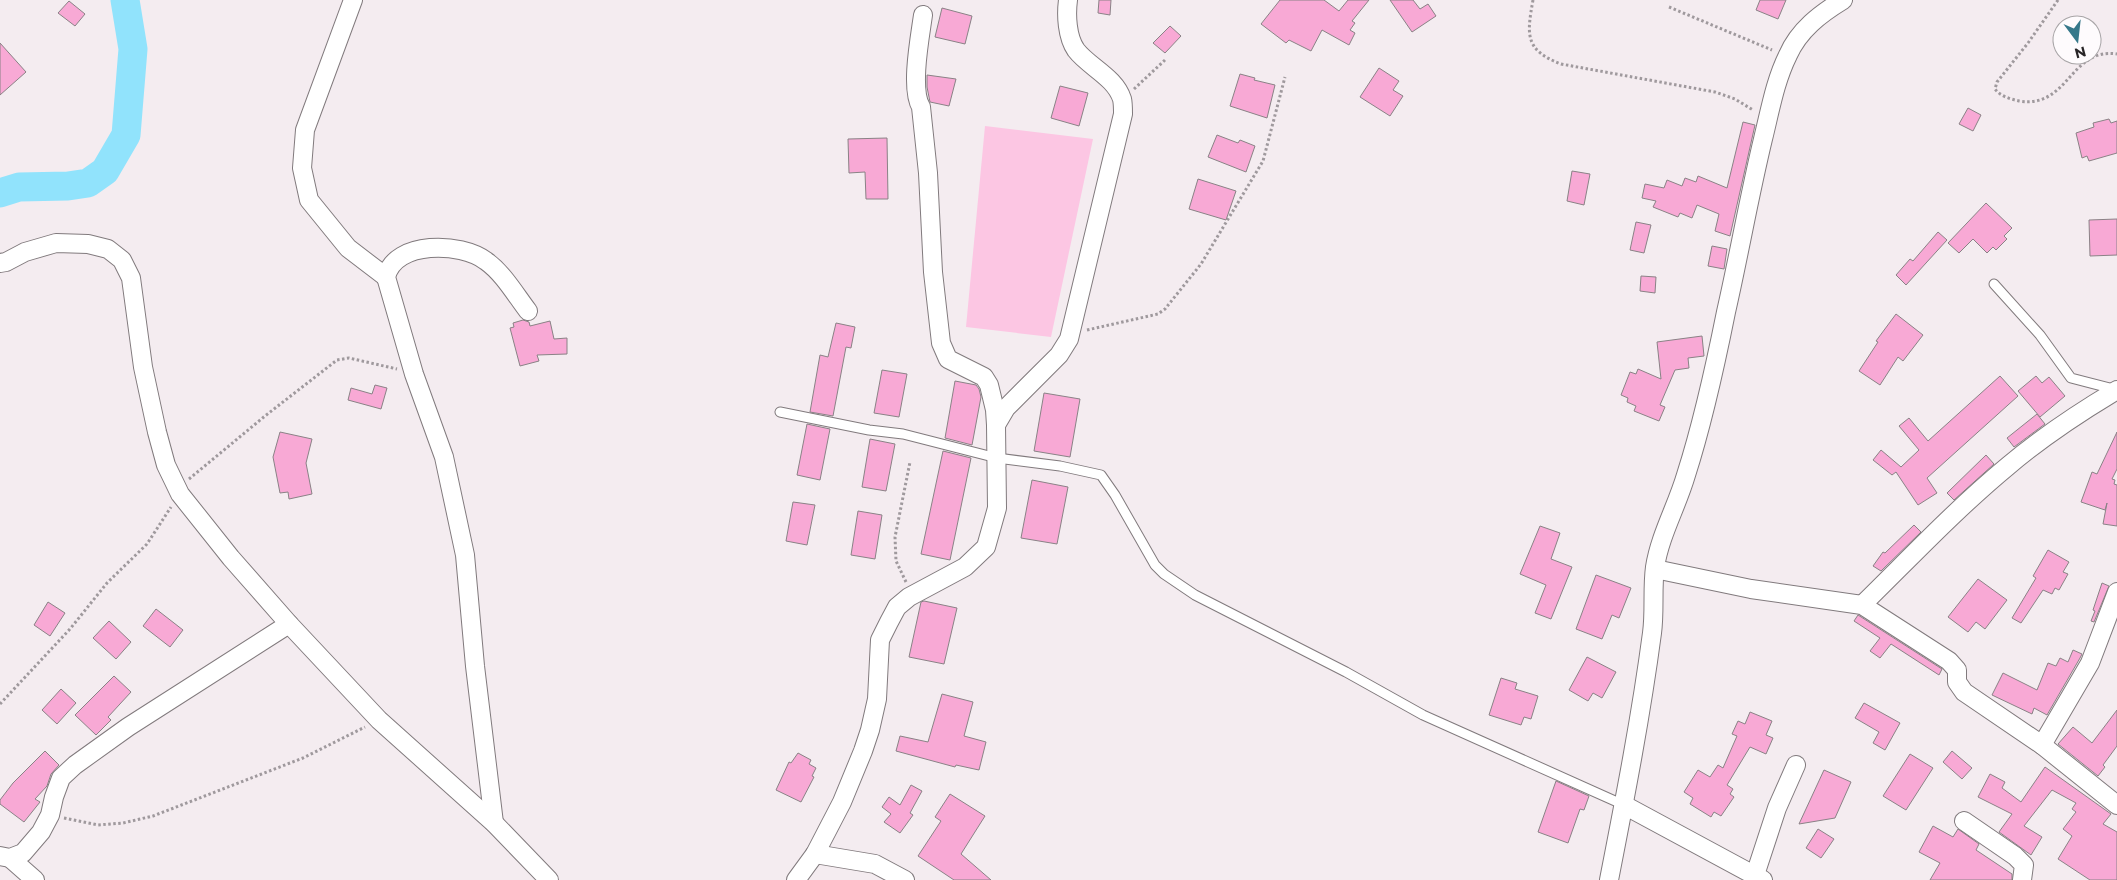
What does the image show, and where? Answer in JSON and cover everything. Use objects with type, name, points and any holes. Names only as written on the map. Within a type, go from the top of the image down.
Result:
[{"type":"street","points":[[353,0],[305,130],[302,168],[309,200],[348,248],[386,277]]},
{"type":"street","points":[[996,425],[1006,408],[1059,355],[1069,339],[1123,114],[1122,99],[1107,79],[1076,49],[1070,33],[1067,12],[1068,0]]},
{"type":"street","points":[[1609,880],[1633,759],[1653,629],[1655,569],[1660,548],[1686,477],[1694,446],[1723,326],[1746,211],[1767,121],[1786,57],[1793,44],[1806,27],[1825,11],[1843,0]]},
{"type":"street","points":[[796,880],[815,854],[842,802],[870,730],[877,699],[880,640],[897,607],[909,597],[965,567],[986,547],[996,508],[996,425],[995,410],[989,385],[984,378],[948,359],[941,343],[933,272],[928,173],[920,107],[916,100],[917,60],[923,15]]},
{"type":"street","points":[[0,263],[25,252],[56,243],[88,244],[108,249],[122,260],[131,278],[143,366],[157,432],[166,465],[178,491],[231,558],[289,624],[379,720],[494,823],[549,880]]},
{"type":"street","points":[[494,823],[475,666],[465,555],[444,457],[414,374],[386,277],[389,267],[408,253],[428,247],[466,251],[486,261],[504,280],[528,311]]},
{"type":"street","points":[[1862,605],[1948,520],[2009,465],[2091,406],[2117,390]]},
{"type":"street","points":[[1655,569],[1752,589],[1862,605],[1949,661],[1957,670],[1957,682],[1964,692],[2042,745],[2117,805]]},
{"type":"street","points":[[2042,745],[2090,663],[2117,592]]},
{"type":"street","points":[[5,857],[23,853],[41,832],[50,815],[61,778],[75,765],[128,727],[289,624]]},
{"type":"street","points":[[1624,805],[1759,878],[1777,808],[1796,765]]},
{"type":"street","points":[[1964,821],[2015,856],[2024,865],[2022,880]]},
{"type":"street","points":[[815,854],[875,864],[905,880]]},
{"type":"street","points":[[5,857],[35,880]]},
{"type":"lane","points":[[1994,284],[2040,335],[2071,378],[2117,390]]},
{"type":"lane","points":[[780,412],[869,430],[903,434],[997,458],[1060,466],[1101,475],[1115,495],[1155,564],[1164,574],[1195,595],[1346,672],[1423,715],[1624,805]]},
{"type":"path","points":[[1533,0],[1528,28],[1538,52],[1547,59],[1570,66],[1715,92],[1735,99],[1767,121]]},
{"type":"path","points":[[2058,0],[1997,82],[1995,89],[1997,92],[2010,98],[2027,102],[2043,99],[2058,91],[2086,61],[2110,52],[2117,54]]},
{"type":"path","points":[[1669,6],[1786,57]]},
{"type":"path","points":[[1122,99],[1165,60]]},
{"type":"path","points":[[1069,339],[1088,330],[1149,317],[1165,309],[1201,264],[1263,161],[1285,77]]},
{"type":"path","points":[[0,704],[70,629],[107,583],[147,544],[178,491],[265,416],[337,360],[349,358],[414,374]]},
{"type":"path","points":[[909,597],[907,584],[896,561],[895,537],[910,462]]},
{"type":"path","points":[[50,815],[98,825],[124,824],[153,816],[302,758],[379,720]]},
{"type":"shaded area","points":[[985,126],[1093,139],[1051,337],[966,327]]},
{"type":"building","points":[[1099,0],[1111,0],[1110,15],[1098,13]]},
{"type":"building","points":[[1280,0],[1324,0],[1339,11],[1348,0],[1369,0],[1352,21],[1355,23],[1350,30],[1355,33],[1349,45],[1322,30],[1311,51],[1289,40],[1286,43],[1261,24]]},
{"type":"building","points":[[1390,0],[1413,0],[1420,9],[1428,4],[1436,16],[1412,32]]},
{"type":"building","points":[[1760,0],[1786,0],[1778,19],[1756,10]]},
{"type":"building","points":[[69,1],[85,14],[75,26],[58,13]]},
{"type":"building","points":[[942,8],[972,16],[965,44],[935,37]]},
{"type":"building","points":[[1170,26],[1181,36],[1165,53],[1153,43]]},
{"type":"building","points":[[0,43],[26,72],[0,95]]},
{"type":"building","points":[[1379,68],[1399,81],[1393,90],[1403,96],[1390,116],[1360,97]]},
{"type":"building","points":[[1240,74],[1255,78],[1254,80],[1275,85],[1267,118],[1230,106]]},
{"type":"building","points":[[927,75],[956,79],[949,106],[930,102]]},
{"type":"building","points":[[1060,86],[1088,93],[1079,126],[1051,118]]},
{"type":"building","points":[[1968,108],[1981,115],[1973,131],[1959,124]]},
{"type":"building","points":[[2109,119],[2111,123],[2117,121],[2117,153],[2089,161],[2087,156],[2082,158],[2076,133],[2094,127],[2093,123]]},
{"type":"building","points":[[1743,122],[1755,125],[1730,236],[1715,231],[1719,214],[1697,205],[1692,218],[1680,213],[1678,217],[1653,207],[1656,201],[1642,198],[1645,184],[1664,188],[1667,180],[1682,186],[1685,178],[1696,182],[1698,176],[1727,188]]},
{"type":"building","points":[[1217,135],[1238,143],[1240,140],[1255,146],[1246,172],[1208,157]]},
{"type":"building","points":[[887,138],[888,199],[866,199],[865,172],[849,173],[848,139]]},
{"type":"building","points":[[1572,171],[1590,174],[1584,205],[1567,201]]},
{"type":"building","points":[[1198,179],[1236,191],[1226,220],[1189,209]]},
{"type":"building","points":[[1986,203],[2012,228],[2004,236],[2007,239],[1996,250],[1993,247],[1987,253],[1973,239],[1959,253],[1948,243]]},
{"type":"building","points":[[2117,219],[2117,255],[2090,256],[2089,220]]},
{"type":"building","points":[[1636,222],[1651,225],[1644,253],[1630,250]]},
{"type":"building","points":[[1938,232],[1947,240],[1906,285],[1896,275],[1910,259],[1913,261]]},
{"type":"building","points":[[1712,246],[1727,249],[1724,269],[1708,266]]},
{"type":"building","points":[[1641,276],[1656,277],[1655,293],[1640,291]]},
{"type":"building","points":[[1896,314],[1923,335],[1903,361],[1898,357],[1880,385],[1859,371],[1878,342],[1876,341]]},
{"type":"building","points":[[523,320],[529,322],[530,326],[550,321],[554,339],[567,338],[567,354],[537,355],[539,361],[520,366],[510,328],[514,327],[513,323]]},
{"type":"building","points":[[836,323],[855,327],[851,348],[846,347],[833,416],[810,412],[820,355],[828,357]]},
{"type":"building","points":[[1702,336],[1704,356],[1688,358],[1689,368],[1675,370],[1660,405],[1665,407],[1659,421],[1634,411],[1636,406],[1627,402],[1628,398],[1621,395],[1630,372],[1636,374],[1638,369],[1661,379],[1657,342]]},
{"type":"building","points":[[882,370],[907,374],[899,417],[874,413]]},
{"type":"building","points":[[2000,376],[2018,396],[1927,478],[1937,493],[1918,505],[1896,472],[1892,475],[1873,460],[1881,450],[1901,467],[1919,450],[1899,426],[1909,418],[1928,441]]},
{"type":"building","points":[[2036,376],[2042,383],[2049,377],[2065,396],[2040,417],[2018,391]]},
{"type":"building","points":[[955,381],[976,385],[979,389],[981,397],[972,445],[945,438]]},
{"type":"building","points":[[375,385],[387,388],[381,409],[348,400],[351,388],[372,394]]},
{"type":"building","points":[[1044,393],[1080,399],[1070,457],[1034,451]]},
{"type":"building","points":[[2037,414],[2045,424],[2014,447],[2007,438]]},
{"type":"building","points":[[807,424],[830,429],[820,480],[797,475]]},
{"type":"building","points":[[280,432],[312,439],[306,463],[312,494],[289,499],[288,492],[280,493],[273,457]]},
{"type":"building","points":[[2117,432],[2117,469],[2112,479],[2115,480],[2114,484],[2117,485],[2117,526],[2103,524],[2107,503],[2105,510],[2081,502],[2092,472],[2097,474]]},
{"type":"building","points":[[870,439],[895,444],[886,491],[862,487]]},
{"type":"building","points":[[943,451],[971,458],[950,560],[921,554]]},
{"type":"building","points":[[1986,455],[1994,464],[1954,500],[1947,493]]},
{"type":"building","points":[[1032,480],[1068,487],[1057,544],[1021,538]]},
{"type":"building","points":[[793,502],[815,505],[807,545],[786,541]]},
{"type":"building","points":[[858,511],[882,515],[875,559],[851,555]]},
{"type":"building","points":[[1914,525],[1921,532],[1881,571],[1873,566],[1883,552],[1885,553]]},
{"type":"building","points":[[1540,526],[1560,533],[1551,559],[1572,567],[1551,619],[1535,613],[1546,585],[1520,574]]},
{"type":"building","points":[[2048,550],[2069,562],[2063,572],[2068,574],[2059,590],[2055,588],[2052,594],[2043,590],[2021,623],[2012,618],[2036,578],[2033,576]]},
{"type":"building","points":[[1596,575],[1631,588],[1619,618],[1612,615],[1602,639],[1576,629]]},
{"type":"building","points":[[1978,579],[2007,600],[1985,629],[1976,622],[1968,632],[1948,617]]},
{"type":"building","points":[[2102,583],[2109,586],[2094,622],[2091,621],[2095,611],[2093,610]]},
{"type":"building","points":[[48,602],[65,613],[50,636],[34,625]]},
{"type":"building","points":[[921,602],[957,608],[944,664],[909,657]]},
{"type":"building","points":[[156,609],[183,630],[170,647],[143,626]]},
{"type":"building","points":[[1858,615],[1942,669],[1939,675],[1891,644],[1880,658],[1870,651],[1880,638],[1854,621]]},
{"type":"building","points":[[109,621],[131,642],[116,659],[93,638]]},
{"type":"building","points":[[2073,650],[2082,654],[2047,715],[2034,708],[2032,714],[1992,695],[2003,673],[2037,690],[2048,663],[2056,666],[2060,658],[2068,662]]},
{"type":"building","points":[[1587,657],[1616,672],[1602,698],[1593,693],[1588,701],[1569,690]]},
{"type":"building","points":[[114,676],[131,692],[108,717],[111,720],[96,735],[75,715]]},
{"type":"building","points":[[1501,678],[1517,683],[1515,689],[1538,696],[1531,719],[1524,717],[1521,725],[1489,715]]},
{"type":"building","points":[[61,689],[76,703],[57,724],[42,710]]},
{"type":"building","points":[[942,694],[973,702],[964,736],[986,742],[979,770],[956,765],[955,767],[896,751],[900,736],[928,742]]},
{"type":"building","points":[[1864,703],[1900,723],[1885,750],[1873,743],[1879,732],[1855,718]]},
{"type":"building","points":[[2117,710],[2117,746],[2103,765],[2105,767],[2098,776],[2058,744],[2073,727],[2092,743]]},
{"type":"building","points":[[1750,712],[1772,721],[1766,735],[1773,738],[1766,754],[1750,747],[1727,785],[1733,789],[1730,794],[1734,797],[1721,816],[1714,812],[1711,817],[1690,804],[1693,798],[1684,792],[1698,770],[1710,777],[1718,765],[1723,768],[1737,736],[1732,734],[1738,721],[1745,724]]},
{"type":"building","points":[[45,751],[59,765],[51,774],[47,786],[35,799],[40,802],[24,822],[0,804],[0,800],[13,783]]},
{"type":"building","points":[[1952,751],[1972,768],[1962,779],[1943,762]]},
{"type":"building","points":[[798,753],[811,760],[809,764],[816,768],[812,776],[814,777],[801,802],[776,790],[789,762],[791,763]]},
{"type":"building","points":[[1910,754],[1933,768],[1906,810],[1883,796]]},
{"type":"building","points":[[2045,767],[2111,814],[2103,824],[2117,832],[2117,880],[2090,880],[2058,859],[2072,836],[2063,829],[2076,812],[2072,809],[2076,803],[2052,790],[2024,826],[2042,837],[2031,855],[1999,832],[2012,814],[1978,797],[1990,774],[2005,782],[2002,788],[2021,802]]},
{"type":"building","points":[[1824,770],[1851,782],[1835,818],[1799,824]]},
{"type":"building","points":[[1556,781],[1589,796],[1584,810],[1580,809],[1568,843],[1538,832]]},
{"type":"building","points":[[911,785],[922,791],[910,813],[913,815],[900,833],[884,822],[891,814],[882,807],[889,797],[900,805]]},
{"type":"building","points":[[950,794],[985,816],[961,854],[991,880],[954,880],[918,856],[941,821],[935,817]]},
{"type":"building","points":[[1933,826],[1953,837],[1958,829],[1979,844],[1976,850],[2012,874],[2012,880],[1930,880],[1940,863],[1919,852]]},
{"type":"building","points":[[1818,829],[1834,839],[1821,858],[1806,848]]},
{"type":"waterway","points":[[0,193],[19,187],[68,186],[88,183],[105,171],[126,135],[133,49],[125,0]]}]
